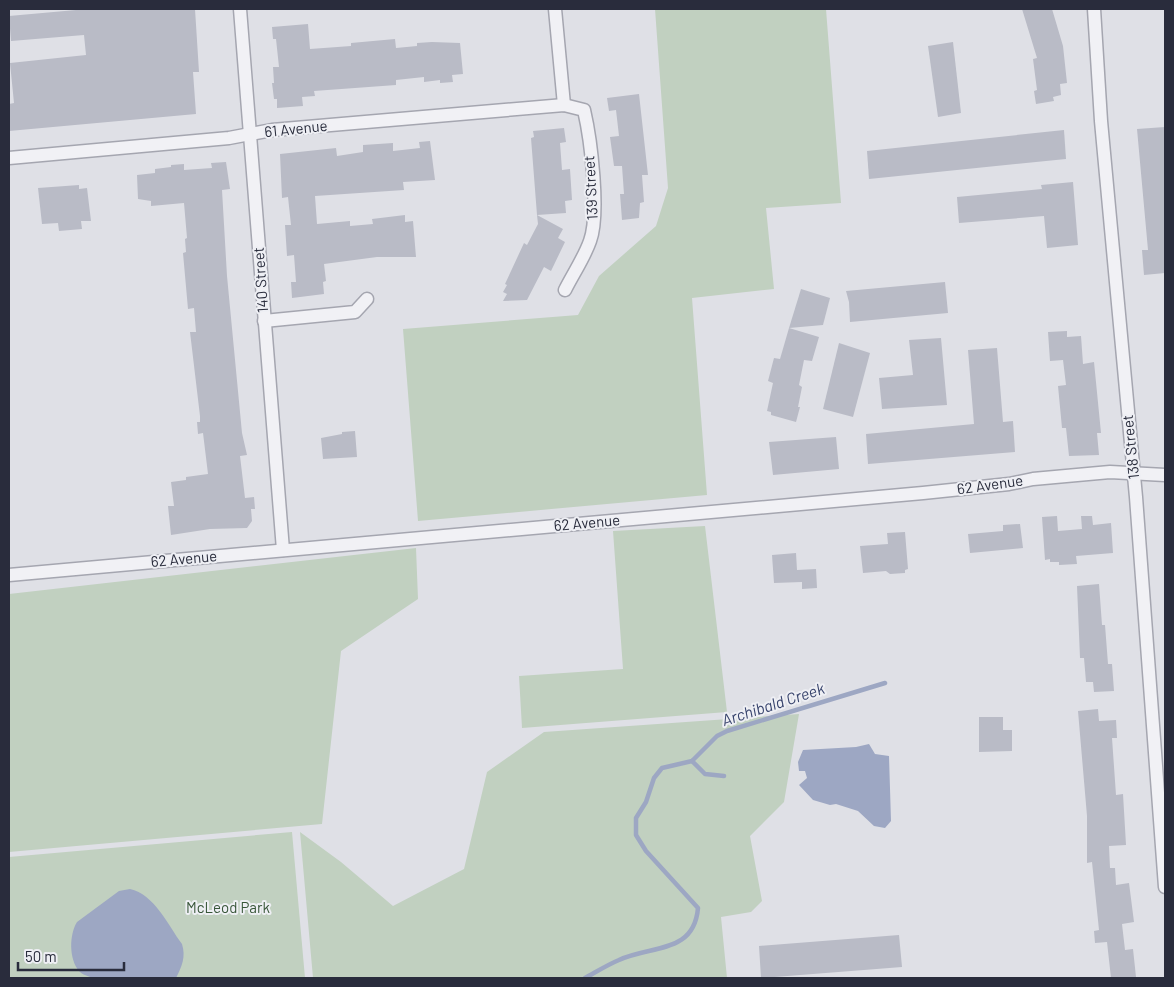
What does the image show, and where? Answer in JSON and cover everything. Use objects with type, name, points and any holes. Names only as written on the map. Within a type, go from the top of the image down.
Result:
[{"type":"street","name":"140 Street","points":[[240,9],[283,550]]},
{"type":"street","points":[[555,9],[564,106]]},
{"type":"street","name":"138 Street","points":[[1094,9],[1101,121],[1134,474],[1162,824],[1165,886]]},
{"type":"street","name":"61 Avenue","points":[[9,158],[229,138],[272,130],[564,106],[584,110]]},
{"type":"street","name":"139 Street","points":[[565,290],[590,241],[595,218],[588,127],[584,110]]},
{"type":"street","points":[[264,321],[355,312],[367,300]]},
{"type":"street","name":"62 Avenue","points":[[9,575],[922,493],[1009,484],[1042,478],[1110,472],[1165,475]]},
{"type":"green space","points":[[655,9],[826,9],[841,203],[766,208],[774,289],[692,298],[707,495],[418,521],[403,329],[578,315],[599,276],[656,226],[668,188]]},
{"type":"green space","points":[[705,526],[727,712],[522,728],[519,676],[623,669],[613,531]]},
{"type":"green space","points":[[416,548],[418,599],[341,651],[322,824],[9,852],[9,594]]},
{"type":"green space","points":[[799,714],[784,802],[750,836],[762,901],[751,912],[721,917],[727,978],[313,978],[300,832],[341,862],[393,906],[464,869],[487,772],[544,732]]},
{"type":"green space","name":"McLeod Park","points":[[292,832],[305,978],[9,978],[9,857]]},
{"type":"water","points":[[869,744],[875,754],[889,756],[891,821],[885,828],[874,826],[858,811],[836,804],[830,805],[813,800],[799,785],[807,778],[805,771],[799,771],[798,762],[803,750],[856,747]]},
{"type":"water","points":[[130,889],[146,897],[160,911],[182,944],[183,961],[176,978],[93,978],[82,974],[76,966],[73,960],[71,940],[77,922],[119,891]]},
{"type":"building","points":[[87,9],[195,9],[199,72],[193,72],[196,114],[9,131],[9,104],[14,103],[10,63],[86,55],[84,35],[11,41],[9,16]]},
{"type":"building","points":[[1022,9],[1052,9],[1063,46],[1067,83],[1060,84],[1061,95],[1053,97],[1054,101],[1036,104],[1034,91],[1037,90],[1033,59],[1037,58]]},
{"type":"building","points":[[308,24],[310,49],[351,46],[351,43],[395,39],[396,48],[417,46],[417,43],[460,43],[463,74],[452,75],[453,82],[440,83],[440,80],[424,82],[424,77],[396,80],[396,85],[314,91],[315,96],[302,97],[303,106],[277,108],[277,99],[274,99],[272,83],[274,83],[273,67],[279,67],[276,39],[273,39],[272,27]]},
{"type":"building","points":[[953,42],[961,113],[938,117],[928,46]]},
{"type":"building","points":[[639,94],[648,175],[642,175],[644,202],[640,203],[639,218],[622,220],[620,194],[624,194],[622,166],[614,166],[610,137],[619,136],[616,110],[609,111],[607,98]]},
{"type":"building","points":[[1165,127],[1165,273],[1144,275],[1142,250],[1148,250],[1137,129]]},
{"type":"building","points":[[564,128],[566,142],[560,143],[562,170],[570,169],[572,200],[565,201],[566,213],[537,215],[531,138],[534,137],[533,131]]},
{"type":"building","points":[[1064,130],[1066,159],[869,179],[867,151]]},
{"type":"building","points":[[430,141],[435,180],[403,182],[404,190],[315,196],[317,224],[350,221],[350,226],[373,224],[372,219],[405,215],[405,222],[413,221],[416,257],[377,257],[324,264],[326,281],[323,282],[324,294],[292,298],[291,282],[296,282],[294,255],[287,256],[285,225],[291,225],[288,197],[282,198],[280,154],[336,148],[337,156],[363,152],[363,145],[393,143],[393,151],[420,148],[419,142]]},
{"type":"building","points":[[226,162],[230,189],[222,190],[227,276],[242,433],[247,455],[240,456],[245,498],[254,497],[255,509],[251,509],[252,521],[247,528],[210,529],[171,535],[168,506],[174,506],[171,482],[186,480],[186,477],[208,474],[203,433],[198,434],[197,422],[200,422],[200,416],[190,332],[196,332],[194,308],[188,309],[183,253],[186,252],[185,239],[187,238],[184,203],[151,206],[151,201],[138,199],[137,175],[155,173],[155,169],[171,167],[171,165],[184,164],[184,170],[212,168],[211,163]]},
{"type":"building","points":[[1073,182],[1078,245],[1047,248],[1044,216],[959,223],[957,197],[1042,189],[1041,185]]},
{"type":"building","points":[[79,185],[79,189],[87,188],[91,221],[81,221],[82,229],[59,231],[58,223],[42,224],[38,188]]},
{"type":"building","points":[[537,215],[563,229],[558,238],[565,242],[551,271],[544,267],[527,300],[503,301],[507,294],[503,292],[507,285],[505,284],[524,243],[527,245],[538,224]]},
{"type":"building","points":[[945,282],[948,313],[850,322],[849,302],[846,291]]},
{"type":"building","points":[[801,289],[830,298],[823,325],[789,328]]},
{"type":"building","points":[[789,328],[819,337],[812,361],[804,360],[799,385],[802,387],[798,407],[800,407],[796,422],[771,415],[771,412],[767,411],[773,383],[768,381],[774,358],[780,359]]},
{"type":"building","points":[[1067,331],[1067,337],[1081,336],[1083,364],[1094,362],[1101,433],[1097,433],[1099,455],[1069,456],[1066,428],[1062,428],[1058,386],[1066,385],[1063,360],[1050,361],[1048,332]]},
{"type":"building","points":[[941,338],[947,405],[882,409],[879,378],[913,375],[909,340]]},
{"type":"building","points":[[839,343],[870,353],[853,417],[823,409]]},
{"type":"building","points":[[997,348],[1003,422],[1013,421],[1015,452],[868,464],[866,434],[974,424],[968,350]]},
{"type":"building","points":[[355,431],[357,457],[323,459],[321,438],[342,434],[342,432]]},
{"type":"building","points":[[836,437],[839,469],[773,475],[769,442]]},
{"type":"building","points":[[1057,516],[1058,531],[1082,529],[1081,516],[1092,516],[1093,525],[1111,523],[1113,553],[1076,556],[1077,564],[1059,565],[1059,562],[1050,562],[1050,559],[1045,560],[1042,517]]},
{"type":"building","points":[[1020,524],[1023,548],[970,553],[968,534],[1003,531],[1003,525]]},
{"type":"building","points":[[905,532],[908,569],[905,570],[905,573],[890,574],[886,571],[863,573],[860,546],[888,544],[887,533]]},
{"type":"building","points":[[796,553],[797,570],[816,569],[817,588],[802,589],[802,582],[774,583],[772,555]]},
{"type":"building","points":[[1099,584],[1102,625],[1105,625],[1108,664],[1112,664],[1114,691],[1094,692],[1093,682],[1086,682],[1084,658],[1080,658],[1077,586]]},
{"type":"building","points":[[1098,709],[1099,721],[1116,720],[1117,738],[1112,738],[1116,795],[1123,794],[1126,845],[1109,846],[1110,868],[1115,868],[1116,885],[1129,883],[1134,922],[1122,924],[1125,950],[1133,949],[1136,977],[1111,978],[1107,942],[1095,943],[1094,931],[1099,930],[1092,862],[1087,863],[1087,816],[1078,711]]},
{"type":"building","points":[[979,717],[1003,717],[1003,730],[1012,730],[1012,751],[979,752]]},
{"type":"building","points":[[899,935],[902,967],[761,978],[759,946]]},
{"type":"waterway","name":"Archibald Creek","points":[[585,978],[619,960],[669,946],[680,941],[689,933],[695,923],[698,908],[646,851],[636,835],[636,818],[646,802],[654,778],[662,768],[692,761],[717,736],[727,731],[885,683]]},
{"type":"waterway","points":[[692,761],[705,774],[724,776]]}]
